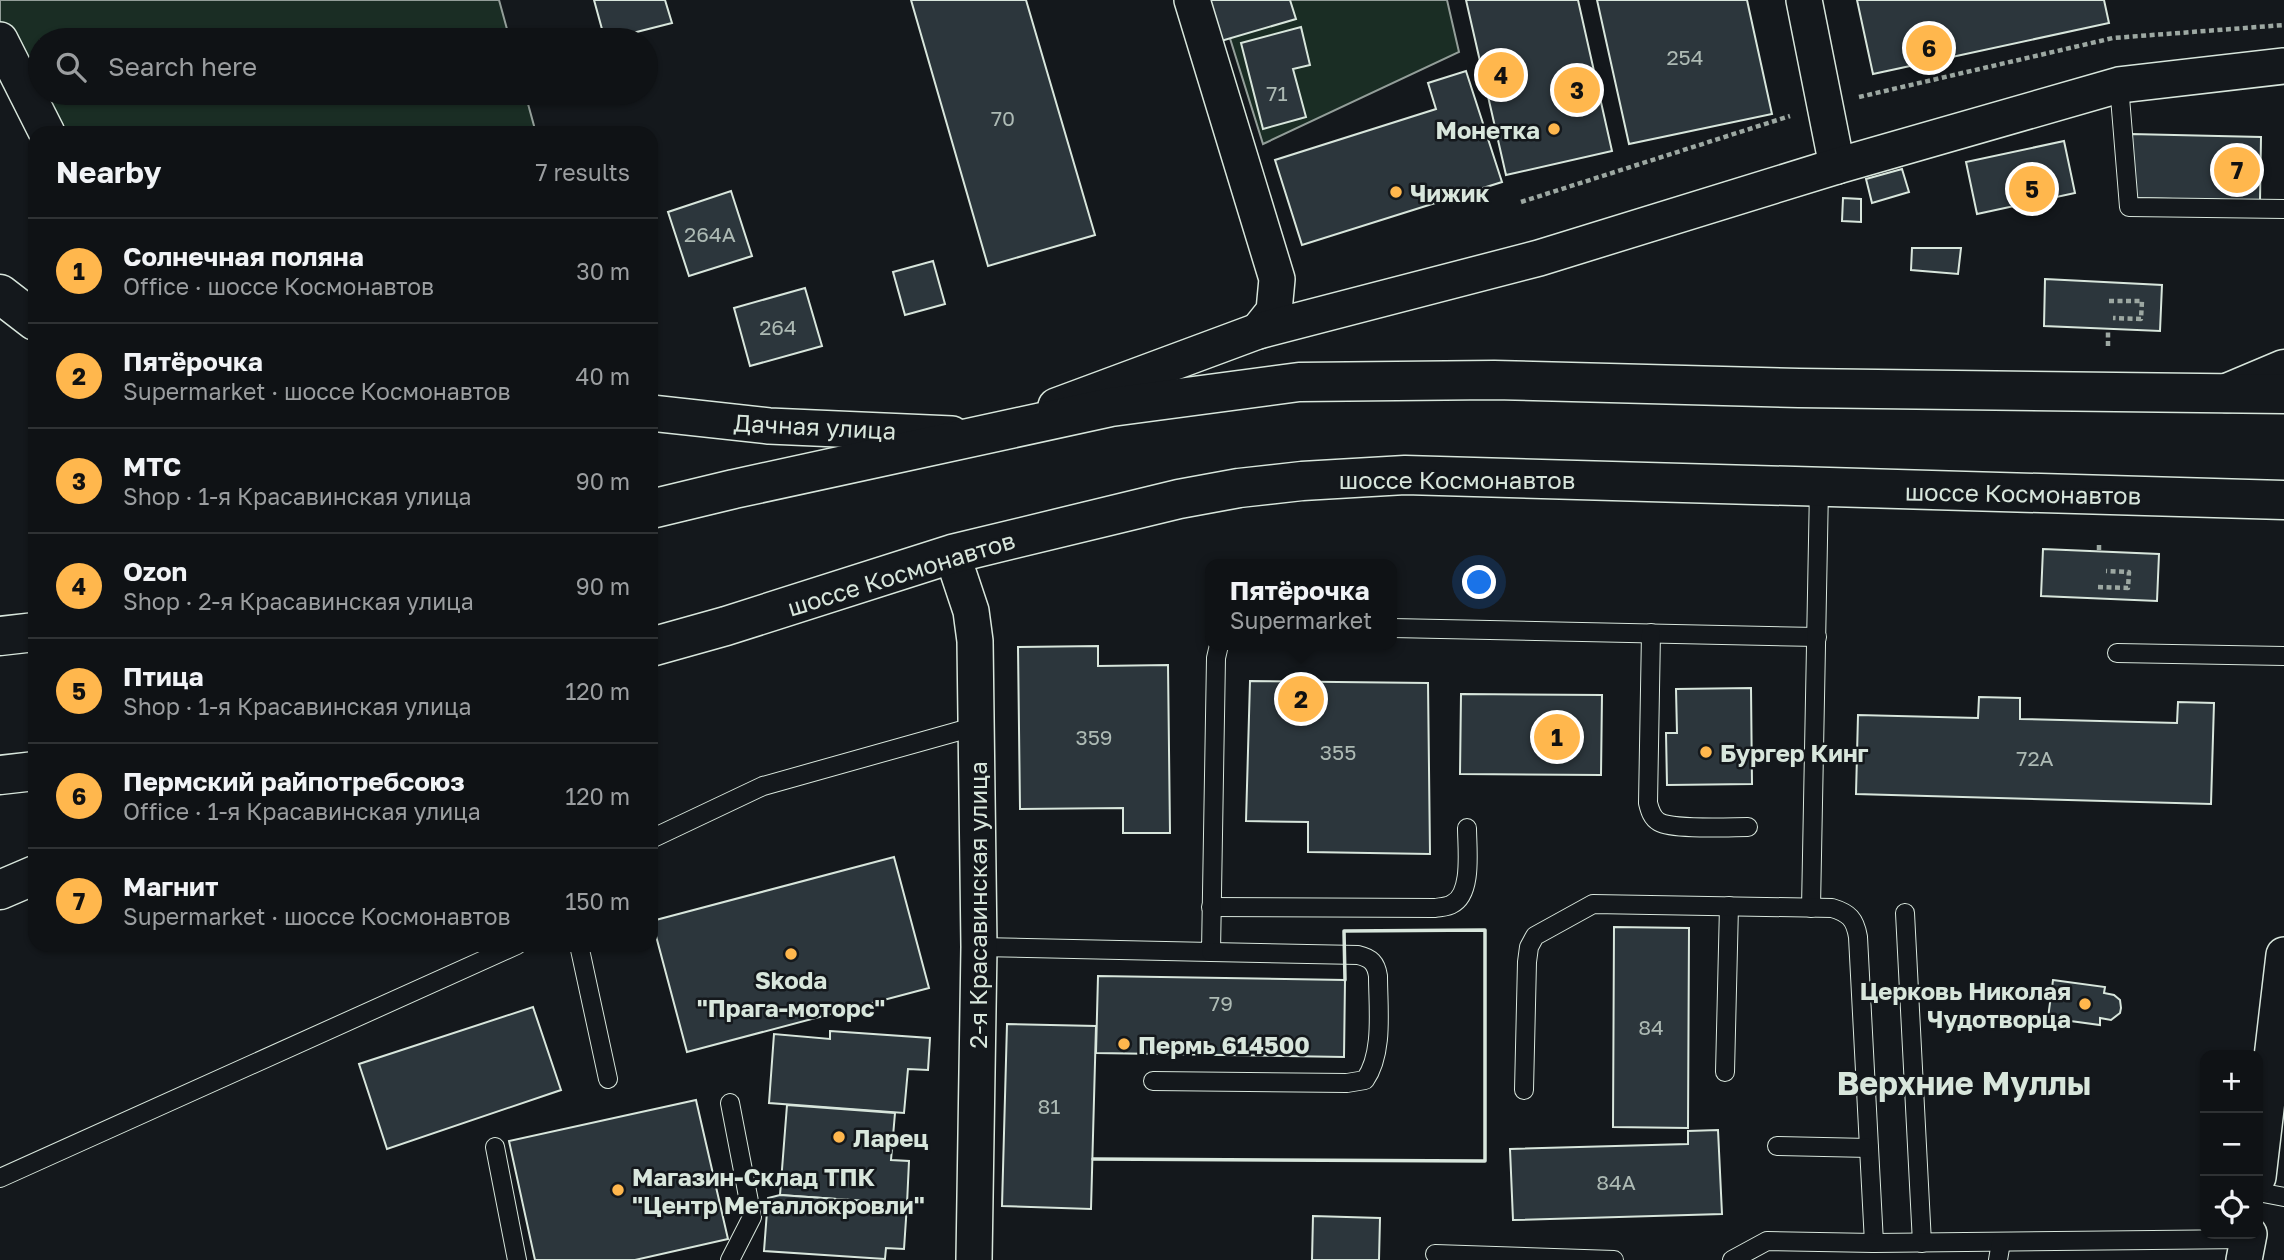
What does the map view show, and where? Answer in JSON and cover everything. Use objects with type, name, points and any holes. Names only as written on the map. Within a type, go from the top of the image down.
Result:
[{"type":"main road","points":[[0,294],[28,316]]},
{"type":"main road","points":[[2227,393],[2284,369]]},
{"type":"main road","points":[[658,507],[1111,407],[1299,382],[1494,380],[1799,388],[2284,394]]},
{"type":"main road","name":"шоссе Космонавтов","points":[[658,646],[952,554],[1179,499],[1239,488],[1302,481],[1405,475],[2284,500]]},
{"type":"main road","points":[[658,489],[734,489]]},
{"type":"main road","points":[[0,636],[28,633]]},
{"type":"main road","points":[[0,775],[28,772]]},
{"type":"main road","points":[[0,890],[28,877]]},
{"type":"street","points":[[1192,0],[1277,279],[1273,311],[1258,331]]},
{"type":"street","points":[[1804,0],[1837,166]]},
{"type":"street","points":[[0,40],[28,95]]},
{"type":"street","points":[[978,435],[1258,331],[1539,258],[1837,166],[2119,85],[2284,66]]},
{"type":"street","points":[[33,105],[43,126]]},
{"type":"street","name":"Дачная улица","points":[[658,414],[769,426],[978,435]]},
{"type":"street","name":"2-я Красавинская улица","points":[[952,554],[971,611],[975,641],[979,947],[974,1260]]},
{"type":"street","points":[[2258,1176],[2274,1125],[2284,955]]},
{"type":"lane","points":[[2119,85],[2129,207],[2284,209]]},
{"type":"lane","points":[[1811,908],[1819,488]]},
{"type":"lane","points":[[1397,628],[1816,637]]},
{"type":"lane","points":[[1651,633],[1650,813],[1660,822],[1674,825],[1748,827]]},
{"type":"lane","points":[[1211,952],[1218,650]]},
{"type":"lane","points":[[2117,653],[2284,656]]},
{"type":"lane","points":[[658,836],[763,786],[977,726]]},
{"type":"lane","points":[[1211,907],[1435,908],[1452,904],[1464,894],[1467,828]]},
{"type":"lane","points":[[1524,1090],[1529,947],[1535,936],[1592,904],[1832,908],[1846,912],[1855,922],[1858,937],[1874,1243]]},
{"type":"lane","points":[[1725,1072],[1729,906]]},
{"type":"lane","points":[[1905,913],[1923,1243]]},
{"type":"lane","points":[[979,947],[1358,955],[1368,957],[1376,965],[1377,1054],[1373,1069],[1365,1080],[1348,1083],[1153,1081]]},
{"type":"lane","points":[[0,1178],[501,952]]},
{"type":"lane","points":[[581,952],[608,1079]]},
{"type":"lane","points":[[730,1103],[752,1217],[730,1260]]},
{"type":"lane","points":[[1777,1146],[1869,1148]]},
{"type":"lane","points":[[495,1147],[517,1260]]},
{"type":"lane","points":[[2263,1193],[2284,1197]]},
{"type":"lane","points":[[1732,1260],[1768,1241],[1923,1243],[2000,1251],[2247,1244]]},
{"type":"lane","points":[[1435,1254],[1614,1260]]},
{"type":"path","points":[[1521,202],[1824,106],[2113,38],[2284,25]]},
{"type":"path","points":[[2109,301],[2142,301],[2141,319],[2113,318]]},
{"type":"path","points":[[2108,329],[2108,346]]},
{"type":"path","points":[[2098,587],[2128,588],[2129,572],[2106,571]]},
{"type":"green space","points":[[0,0],[499,0],[507,28],[28,28],[28,94],[0,66]]},
{"type":"green space","points":[[1218,0],[1447,0],[1459,52],[1263,144]]},
{"type":"green space","points":[[39,105],[528,105],[534,126],[60,126]]},
{"type":"building","points":[[594,0],[665,0],[672,23],[652,28],[602,28]]},
{"type":"building","points":[[911,0],[1026,0],[1095,235],[988,266]]},
{"type":"building","points":[[1209,0],[1290,0],[1296,19],[1221,41]]},
{"type":"building","points":[[1466,0],[1578,0],[1612,151],[1506,175]]},
{"type":"building","points":[[1597,0],[1747,0],[1772,114],[1629,144]]},
{"type":"building","points":[[1857,0],[2104,0],[2109,23],[1873,74]]},
{"type":"building","points":[[1301,27],[1310,65],[1293,69],[1306,117],[1263,129],[1241,43]]},
{"type":"building","points":[[1466,71],[1502,182],[1302,245],[1275,160],[1436,109],[1428,83]]},
{"type":"building","points":[[2131,134],[2261,137],[2260,201],[2130,198]]},
{"type":"building","points":[[2064,141],[2075,193],[1977,214],[1966,162]]},
{"type":"building","points":[[1902,169],[1909,192],[1872,203],[1866,179]]},
{"type":"building","points":[[731,191],[752,256],[689,276],[668,212]]},
{"type":"building","points":[[1843,198],[1861,199],[1861,222],[1842,221]]},
{"type":"building","points":[[1912,248],[1961,248],[1958,274],[1911,270]]},
{"type":"building","points":[[933,261],[945,304],[905,315],[893,272]]},
{"type":"building","points":[[2045,279],[2162,285],[2160,331],[2044,326]]},
{"type":"building","points":[[805,288],[822,346],[750,366],[734,308]]},
{"type":"building","points":[[2043,549],[2159,554],[2157,601],[2041,596]]},
{"type":"building","points":[[1098,646],[1098,666],[1168,665],[1170,833],[1123,833],[1123,808],[1020,809],[1018,647]]},
{"type":"building","points":[[1250,681],[1428,683],[1430,854],[1308,852],[1308,822],[1246,821]]},
{"type":"building","points":[[1751,688],[1752,784],[1667,785],[1666,733],[1677,733],[1676,689]]},
{"type":"building","points":[[1461,694],[1602,695],[1601,775],[1460,774]]},
{"type":"building","points":[[1979,697],[2020,698],[2020,719],[2177,723],[2178,702],[2214,703],[2211,804],[1856,794],[1858,715],[1978,718]]},
{"type":"building","name":"Skoda \"Прага-моторс\"","points":[[894,857],[929,988],[687,1052],[658,943],[658,919]]},
{"type":"building","points":[[1614,927],[1689,928],[1688,1128],[1613,1127]]},
{"type":"building","points":[[1098,976],[1345,980],[1344,1057],[1096,1053]]},
{"type":"building","name":"Церковь Николая Чудотворца","points":[[2053,980],[2105,987],[2104,993],[2114,995],[2120,1000],[2120,1013],[2111,1020],[2100,1018],[2100,1025],[2048,1018]]},
{"type":"building","points":[[533,1007],[561,1090],[387,1149],[359,1064]]},
{"type":"building","points":[[1007,1024],[1096,1026],[1091,1209],[1002,1206]]},
{"type":"building","points":[[830,1031],[930,1038],[928,1070],[908,1069],[904,1113],[769,1103],[774,1034],[830,1039]]},
{"type":"building","name":"Магазин-Склад ТПК \"Центр Металлокровли\"","points":[[696,1100],[728,1239],[635,1260],[535,1260],[509,1141]]},
{"type":"building","name":"Ларец","points":[[787,1105],[895,1113],[891,1160],[909,1161],[907,1204],[780,1195]]},
{"type":"building","points":[[1718,1130],[1722,1214],[1513,1220],[1510,1149],[1688,1144],[1688,1131]]},
{"type":"building","points":[[780,1195],[907,1204],[904,1249],[886,1248],[885,1259],[764,1251],[768,1198]]},
{"type":"building","points":[[1313,1216],[1380,1218],[1379,1260],[1312,1260]]},
{"type":"wall","points":[[1093,1159],[1485,1161],[1485,930],[1344,931],[1345,980]]},
{"type":"place","name":"Пермский райпотребсоюз","points":[[1929,48]]},
{"type":"place","name":"Ozon","points":[[1501,75]]},
{"type":"place","name":"МТС","points":[[1577,90]]},
{"type":"place","name":"Монетка","points":[[1554,129]]},
{"type":"place","name":"Магнит","points":[[2237,170]]},
{"type":"place","name":"Птица","points":[[2032,189]]},
{"type":"place","name":"Чижик","points":[[1396,192]]},
{"type":"place","name":"Пятёрочка","points":[[1301,699]]},
{"type":"place","name":"Солнечная поляна","points":[[1557,737]]},
{"type":"place","name":"Бургер Кинг","points":[[1706,752]]},
{"type":"place","name":"Skoda \"Прага-моторс\"","points":[[791,954]]},
{"type":"place","name":"Церковь Николая Чудотворца","points":[[2085,1004]]},
{"type":"place","name":"Пермь 614500","points":[[1124,1044]]},
{"type":"place","name":"Ларец","points":[[839,1137]]},
{"type":"place","name":"Магазин-Склад ТПК \"Центр Металлокровли\"","points":[[618,1190]]},
{"type":"district","name":"Верхние Муллы","points":[[1964,1083]]}]
